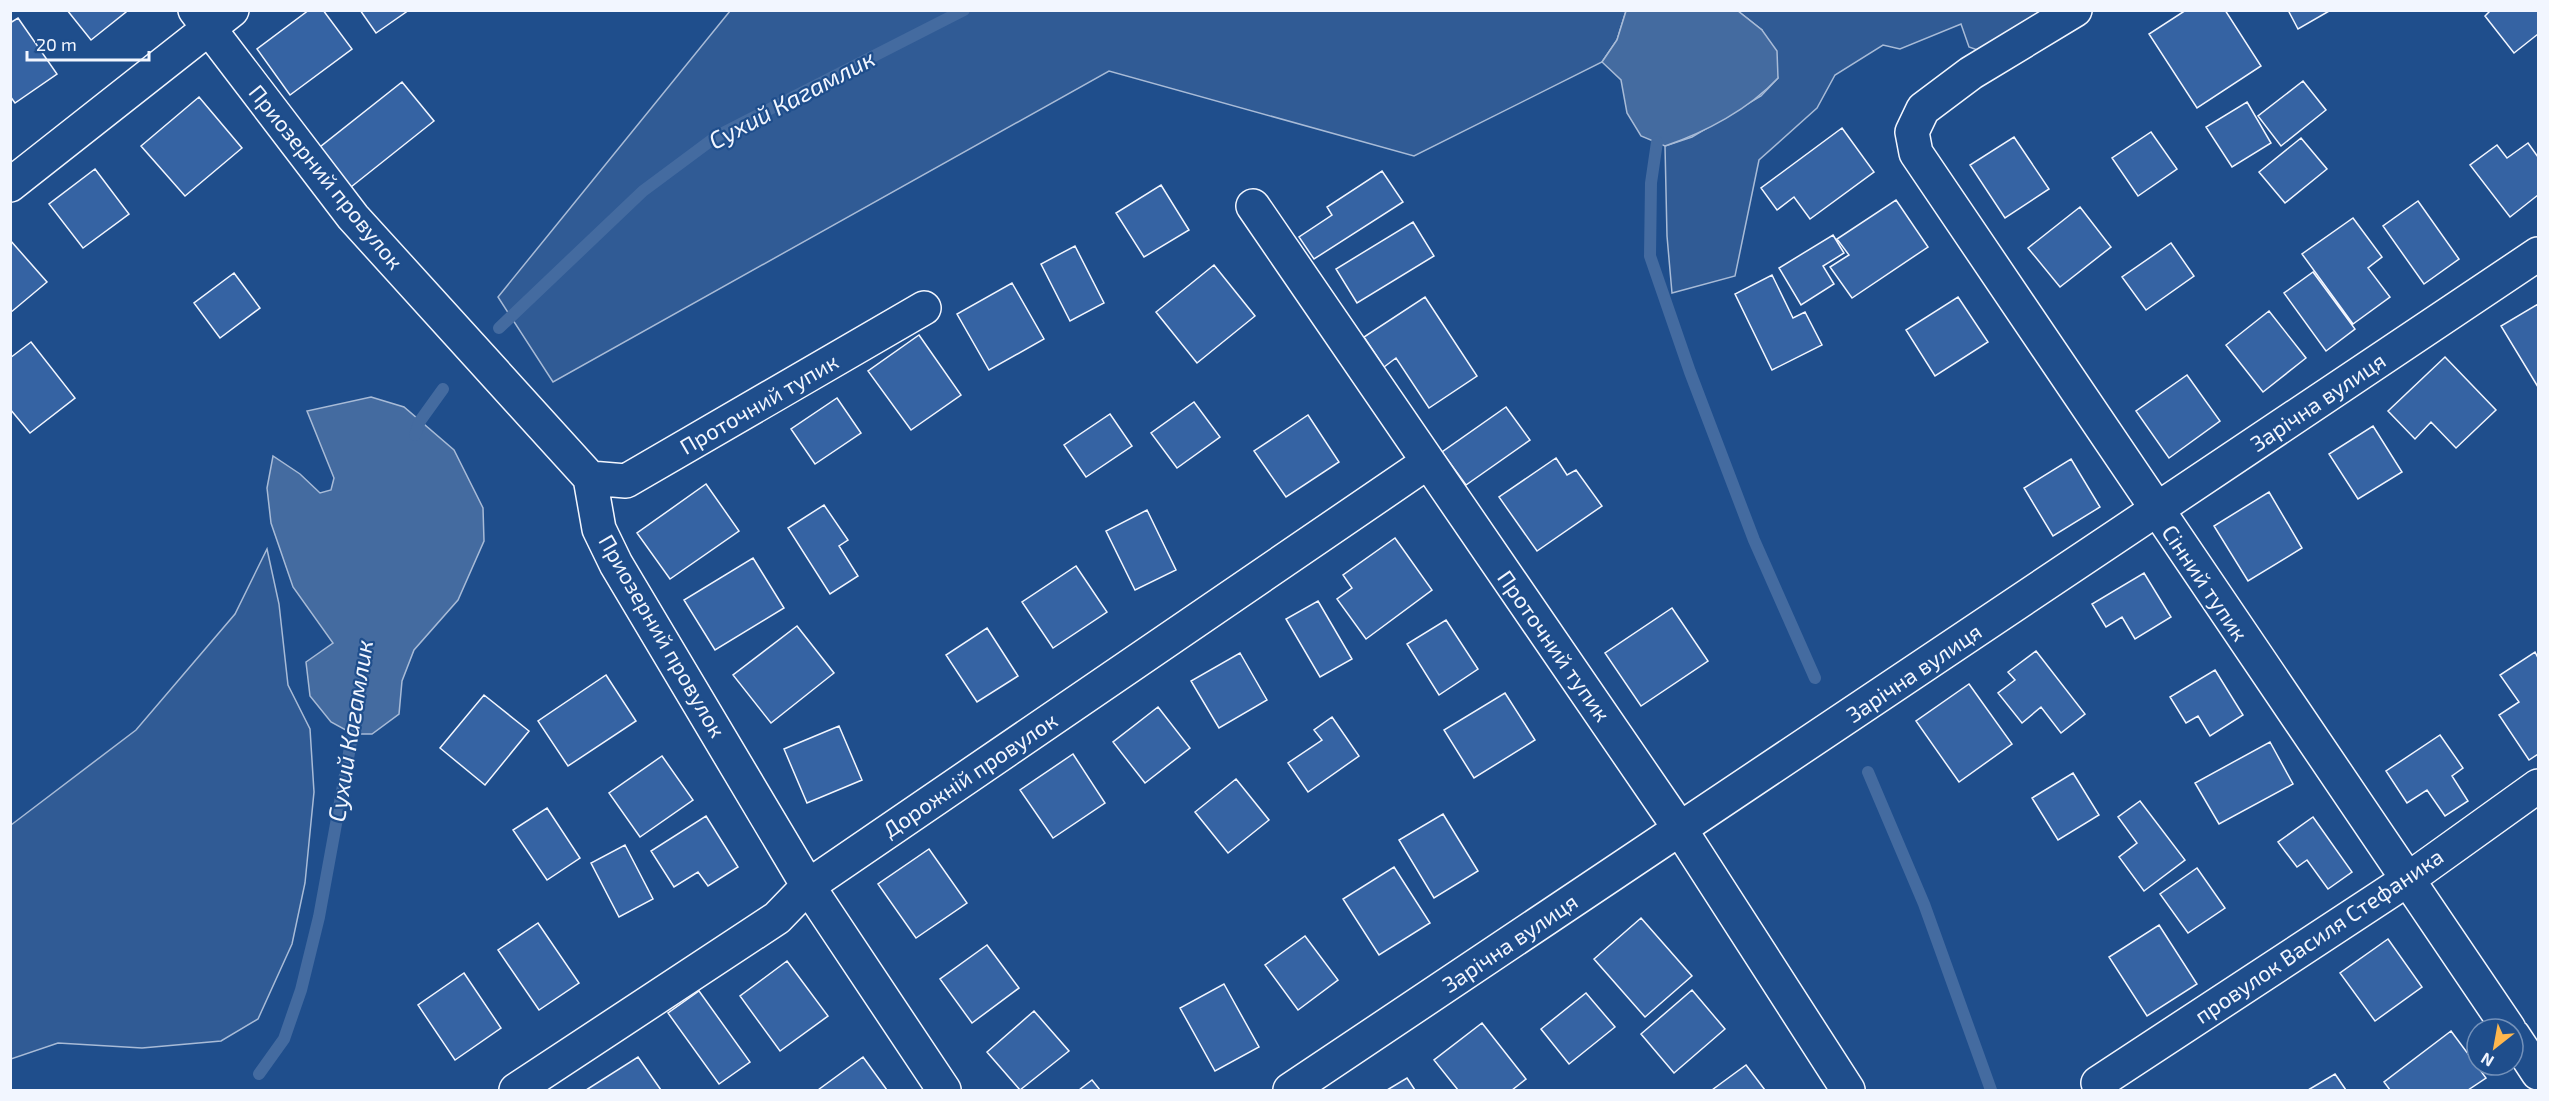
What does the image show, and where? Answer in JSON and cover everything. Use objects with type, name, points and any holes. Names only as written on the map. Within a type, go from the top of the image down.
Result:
[{"type":"street","name":"Сінний тупик","points":[[2075,10],[1971,73],[1923,109],[1912,132],[1916,153],[2156,511],[2501,1017]]},
{"type":"street","points":[[10,185],[212,16]]},
{"type":"street","name":"Приозерний провулок","points":[[212,16],[353,217],[590,478],[599,529],[616,564],[808,886],[944,1090]]},
{"type":"street","name":"Проточний тупик","points":[[1253,206],[1680,829],[1848,1090]]},
{"type":"street","name":"Зарічна вулиця","points":[[1290,1090],[2538,254]]},
{"type":"street","name":"Проточний тупик","points":[[590,478],[626,481],[924,308]]},
{"type":"street","name":"Дорожній провулок","points":[[516,1090],[777,918],[808,886],[1428,462]]},
{"type":"street","name":"провулок Василя Стефаника","points":[[2098,1083],[2407,880],[2538,786]]},
{"type":"street","points":[[2525,1053],[2538,1073]]},
{"type":"shaded area","points":[[730,11],[1626,11],[1617,40],[1602,62],[1414,156],[1109,71],[553,382],[498,297]]},
{"type":"shaded area","points":[[1738,11],[2072,11],[1983,52],[1969,47],[1961,24],[1900,49],[1883,45],[1835,75],[1817,108],[1759,160],[1735,276],[1672,293],[1667,236],[1665,146],[1692,137],[1761,96],[1778,78],[1762,30]]},
{"type":"shaded area","points":[[267,549],[279,604],[288,685],[310,729],[314,792],[305,883],[292,944],[258,1019],[221,1041],[142,1048],[58,1043],[11,1059],[11,825],[136,730],[235,614]]},
{"type":"water","points":[[1626,11],[1738,11],[1762,30],[1777,51],[1778,78],[1754,100],[1696,134],[1665,146],[1641,136],[1627,113],[1621,80],[1602,62],[1617,40]]},
{"type":"water","points":[[371,397],[404,407],[454,450],[483,508],[484,541],[458,600],[414,650],[402,681],[399,714],[372,734],[353,734],[331,722],[310,696],[306,662],[333,643],[293,587],[271,523],[267,488],[273,456],[300,474],[320,493],[331,490],[334,478],[307,411]]},
{"type":"building","points":[[67,10],[125,10],[126,12],[91,40]]},
{"type":"building","points":[[309,10],[323,10],[352,49],[290,95],[257,49]]},
{"type":"building","points":[[360,10],[409,10],[376,33]]},
{"type":"building","points":[[2186,10],[2225,10],[2261,66],[2197,108],[2149,34]]},
{"type":"building","points":[[2288,10],[2331,10],[2298,29]]},
{"type":"building","points":[[2491,10],[2538,10],[2538,34],[2514,53],[2485,16]]},
{"type":"building","points":[[18,18],[57,74],[15,103],[10,96],[10,23]]},
{"type":"building","points":[[2303,81],[2326,110],[2281,146],[2258,116]]},
{"type":"building","points":[[402,82],[434,121],[351,187],[320,147]]},
{"type":"building","points":[[199,97],[242,148],[185,196],[141,146]]},
{"type":"building","points":[[2247,102],[2271,143],[2232,167],[2206,127]]},
{"type":"building","points":[[1842,128],[1874,172],[1810,219],[1794,197],[1777,210],[1761,188]]},
{"type":"building","points":[[2151,132],[2177,169],[2138,196],[2112,158]]},
{"type":"building","points":[[2014,137],[2049,189],[2005,218],[1970,165]]},
{"type":"building","points":[[2301,138],[2327,169],[2285,203],[2259,172]]},
{"type":"building","points":[[2528,143],[2538,157],[2538,195],[2510,217],[2470,165],[2497,145],[2507,158]]},
{"type":"building","points":[[95,169],[129,214],[83,248],[49,204]]},
{"type":"building","points":[[1382,171],[1403,202],[1314,259],[1299,237],[1332,215],[1327,207]]},
{"type":"building","points":[[1161,185],[1189,230],[1144,257],[1116,213]]},
{"type":"building","points":[[1896,200],[1928,247],[1852,298],[1830,267],[1849,255],[1837,239]]},
{"type":"building","points":[[2418,201],[2459,259],[2424,284],[2383,226]]},
{"type":"building","points":[[2080,207],[2111,247],[2060,287],[2028,248]]},
{"type":"building","points":[[2353,218],[2382,257],[2368,268],[2390,297],[2353,324],[2302,254]]},
{"type":"building","points":[[1413,222],[1434,256],[1357,303],[1336,269]]},
{"type":"building","points":[[1833,235],[1844,253],[1823,266],[1834,284],[1801,305],[1779,268]]},
{"type":"building","points":[[10,240],[47,282],[10,313]]},
{"type":"building","points":[[2171,243],[2194,276],[2146,310],[2122,277]]},
{"type":"building","points":[[1075,246],[1104,303],[1070,321],[1041,264]]},
{"type":"building","points":[[1214,265],[1255,316],[1197,363],[1156,312]]},
{"type":"building","points":[[2313,272],[2355,329],[2326,351],[2284,293]]},
{"type":"building","points":[[234,273],[260,308],[220,338],[194,303]]},
{"type":"building","points":[[1772,275],[1793,318],[1805,312],[1822,345],[1772,370],[1735,294]]},
{"type":"building","points":[[1012,283],[1044,339],[989,370],[957,314]]},
{"type":"building","points":[[1425,297],[1477,376],[1429,408],[1396,358],[1384,367],[1364,337]]},
{"type":"building","points":[[1958,297],[1988,342],[1935,376],[1906,330]]},
{"type":"building","points":[[2538,304],[2538,387],[2501,326]]},
{"type":"building","points":[[2269,311],[2306,358],[2263,392],[2226,345]]},
{"type":"building","points":[[919,335],[961,395],[911,430],[868,371]]},
{"type":"building","points":[[31,342],[75,398],[30,433],[10,409],[10,358]]},
{"type":"building","points":[[2445,357],[2496,410],[2456,448],[2431,422],[2415,439],[2388,411]]},
{"type":"building","points":[[2187,375],[2220,421],[2169,458],[2136,411]]},
{"type":"building","points":[[837,398],[861,433],[815,464],[791,429]]},
{"type":"building","points":[[1194,402],[1220,437],[1177,468],[1151,433]]},
{"type":"building","points":[[1506,407],[1530,440],[1466,485],[1442,452]]},
{"type":"building","points":[[1110,414],[1132,446],[1086,477],[1064,445]]},
{"type":"building","points":[[1308,415],[1339,462],[1286,497],[1254,451]]},
{"type":"building","points":[[2373,426],[2402,472],[2358,499],[2329,454]]},
{"type":"building","points":[[1556,458],[1567,475],[1576,470],[1602,506],[1537,551],[1499,497]]},
{"type":"building","points":[[2071,459],[2100,507],[2053,536],[2024,488]]},
{"type":"building","points":[[706,484],[739,531],[670,579],[637,533]]},
{"type":"building","points":[[2269,492],[2302,548],[2248,581],[2214,526]]},
{"type":"building","points":[[824,505],[848,540],[839,546],[858,576],[830,594],[788,528]]},
{"type":"building","points":[[1147,510],[1176,570],[1135,590],[1106,531]]},
{"type":"building","points":[[1395,538],[1432,590],[1366,639],[1337,599],[1352,588],[1343,575]]},
{"type":"building","points":[[753,558],[784,608],[715,650],[684,600]]},
{"type":"building","points":[[1076,566],[1107,612],[1053,648],[1022,602]]},
{"type":"building","points":[[2144,573],[2171,617],[2135,639],[2122,617],[2106,627],[2092,604]]},
{"type":"building","points":[[1318,601],[1352,659],[1320,677],[1286,619]]},
{"type":"building","points":[[1672,608],[1708,661],[1641,706],[1605,653]]},
{"type":"building","points":[[1446,620],[1478,669],[1439,695],[1407,644]]},
{"type":"building","points":[[797,626],[834,673],[771,723],[733,675]]},
{"type":"building","points":[[987,628],[1018,676],[977,702],[946,655]]},
{"type":"building","points":[[2036,651],[2085,714],[2061,733],[2041,707],[2022,723],[1998,693],[2015,680],[2008,672]]},
{"type":"building","points":[[2535,652],[2538,658],[2538,754],[2529,760],[2499,715],[2519,702],[2500,675]]},
{"type":"building","points":[[1240,653],[1267,700],[1219,728],[1191,681]]},
{"type":"building","points":[[2215,670],[2243,715],[2210,736],[2198,716],[2186,723],[2170,697]]},
{"type":"building","points":[[606,675],[636,721],[568,766],[538,721]]},
{"type":"building","points":[[1969,684],[2012,744],[1959,782],[1916,721]]},
{"type":"building","points":[[1505,693],[1535,740],[1474,778],[1444,730]]},
{"type":"building","points":[[484,695],[529,731],[485,785],[440,748]]},
{"type":"building","points":[[1158,707],[1190,748],[1145,783],[1113,742]]},
{"type":"building","points":[[1332,717],[1359,756],[1308,792],[1288,763],[1322,740],[1314,730]]},
{"type":"building","points":[[839,726],[862,780],[807,803],[784,749]]},
{"type":"building","points":[[2440,735],[2463,768],[2452,776],[2468,801],[2445,816],[2427,790],[2407,803],[2386,771]]},
{"type":"building","points":[[2270,742],[2293,784],[2219,824],[2195,783]]},
{"type":"building","points":[[1073,754],[1105,803],[1053,838],[1020,790]]},
{"type":"building","points":[[662,756],[693,800],[640,837],[609,793]]},
{"type":"building","points":[[2073,773],[2099,815],[2058,840],[2032,798]]},
{"type":"building","points":[[1236,779],[1269,820],[1228,853],[1195,812]]},
{"type":"building","points":[[2140,801],[2185,860],[2144,891],[2119,857],[2137,843],[2118,817]]},
{"type":"building","points":[[547,808],[580,858],[547,880],[513,830]]},
{"type":"building","points":[[1443,814],[1478,871],[1434,898],[1399,840]]},
{"type":"building","points":[[706,816],[738,867],[708,886],[698,872],[674,887],[651,851]]},
{"type":"building","points":[[2313,817],[2352,872],[2328,889],[2307,860],[2297,867],[2278,842]]},
{"type":"building","points":[[625,845],[653,899],[619,917],[591,863]]},
{"type":"building","points":[[929,849],[967,903],[916,938],[878,884]]},
{"type":"building","points":[[1394,867],[1430,923],[1379,955],[1343,899]]},
{"type":"building","points":[[2197,868],[2225,908],[2188,933],[2160,894]]},
{"type":"building","points":[[1641,918],[1692,976],[1645,1017],[1594,959]]},
{"type":"building","points":[[538,923],[579,983],[539,1010],[498,950]]},
{"type":"building","points":[[2159,925],[2197,984],[2147,1016],[2109,957]]},
{"type":"building","points":[[1305,936],[1338,980],[1298,1010],[1265,965]]},
{"type":"building","points":[[2388,939],[2422,987],[2375,1021],[2340,973]]},
{"type":"building","points":[[987,945],[1019,988],[972,1023],[940,979]]},
{"type":"building","points":[[787,961],[828,1016],[780,1051],[740,996]]},
{"type":"building","points":[[464,973],[501,1028],[455,1060],[418,1005]]},
{"type":"building","points":[[1224,984],[1259,1047],[1215,1071],[1180,1008]]},
{"type":"building","points":[[1692,990],[1725,1029],[1674,1073],[1641,1034]]},
{"type":"building","points":[[699,991],[750,1062],[719,1084],[668,1013]]},
{"type":"building","points":[[1586,993],[1615,1027],[1569,1064],[1541,1029]]},
{"type":"building","points":[[1034,1011],[1069,1051],[1020,1090],[987,1052]]},
{"type":"building","points":[[1482,1023],[1526,1079],[1512,1090],[1458,1090],[1434,1060]]},
{"type":"building","points":[[2451,1031],[2465,1050],[2465,1077],[2486,1078],[2468,1090],[2390,1090],[2384,1082]]},
{"type":"building","points":[[638,1057],[661,1090],[586,1090]]},
{"type":"building","points":[[863,1057],[887,1090],[818,1090]]},
{"type":"building","points":[[1746,1065],[1765,1090],[1712,1090]]},
{"type":"building","points":[[2335,1074],[2346,1090],[2308,1090]]},
{"type":"building","points":[[1407,1078],[1415,1090],[1387,1090]]},
{"type":"building","points":[[1092,1080],[1100,1090],[1079,1090]]},
{"type":"waterway","name":"Сухий Кагамлик","points":[[499,328],[643,191],[717,136],[964,10]]},
{"type":"waterway","points":[[1657,142],[1651,183],[1650,256],[1690,372],[1754,540],[1815,678]]},
{"type":"waterway","name":"Сухий Кагамлик","points":[[415,435],[420,421],[443,389]]},
{"type":"waterway","name":"Сухий Кагамлик","points":[[259,1074],[284,1039],[301,990],[319,917],[355,720]]},
{"type":"waterway","points":[[1868,772],[1924,904],[1991,1090]]}]
